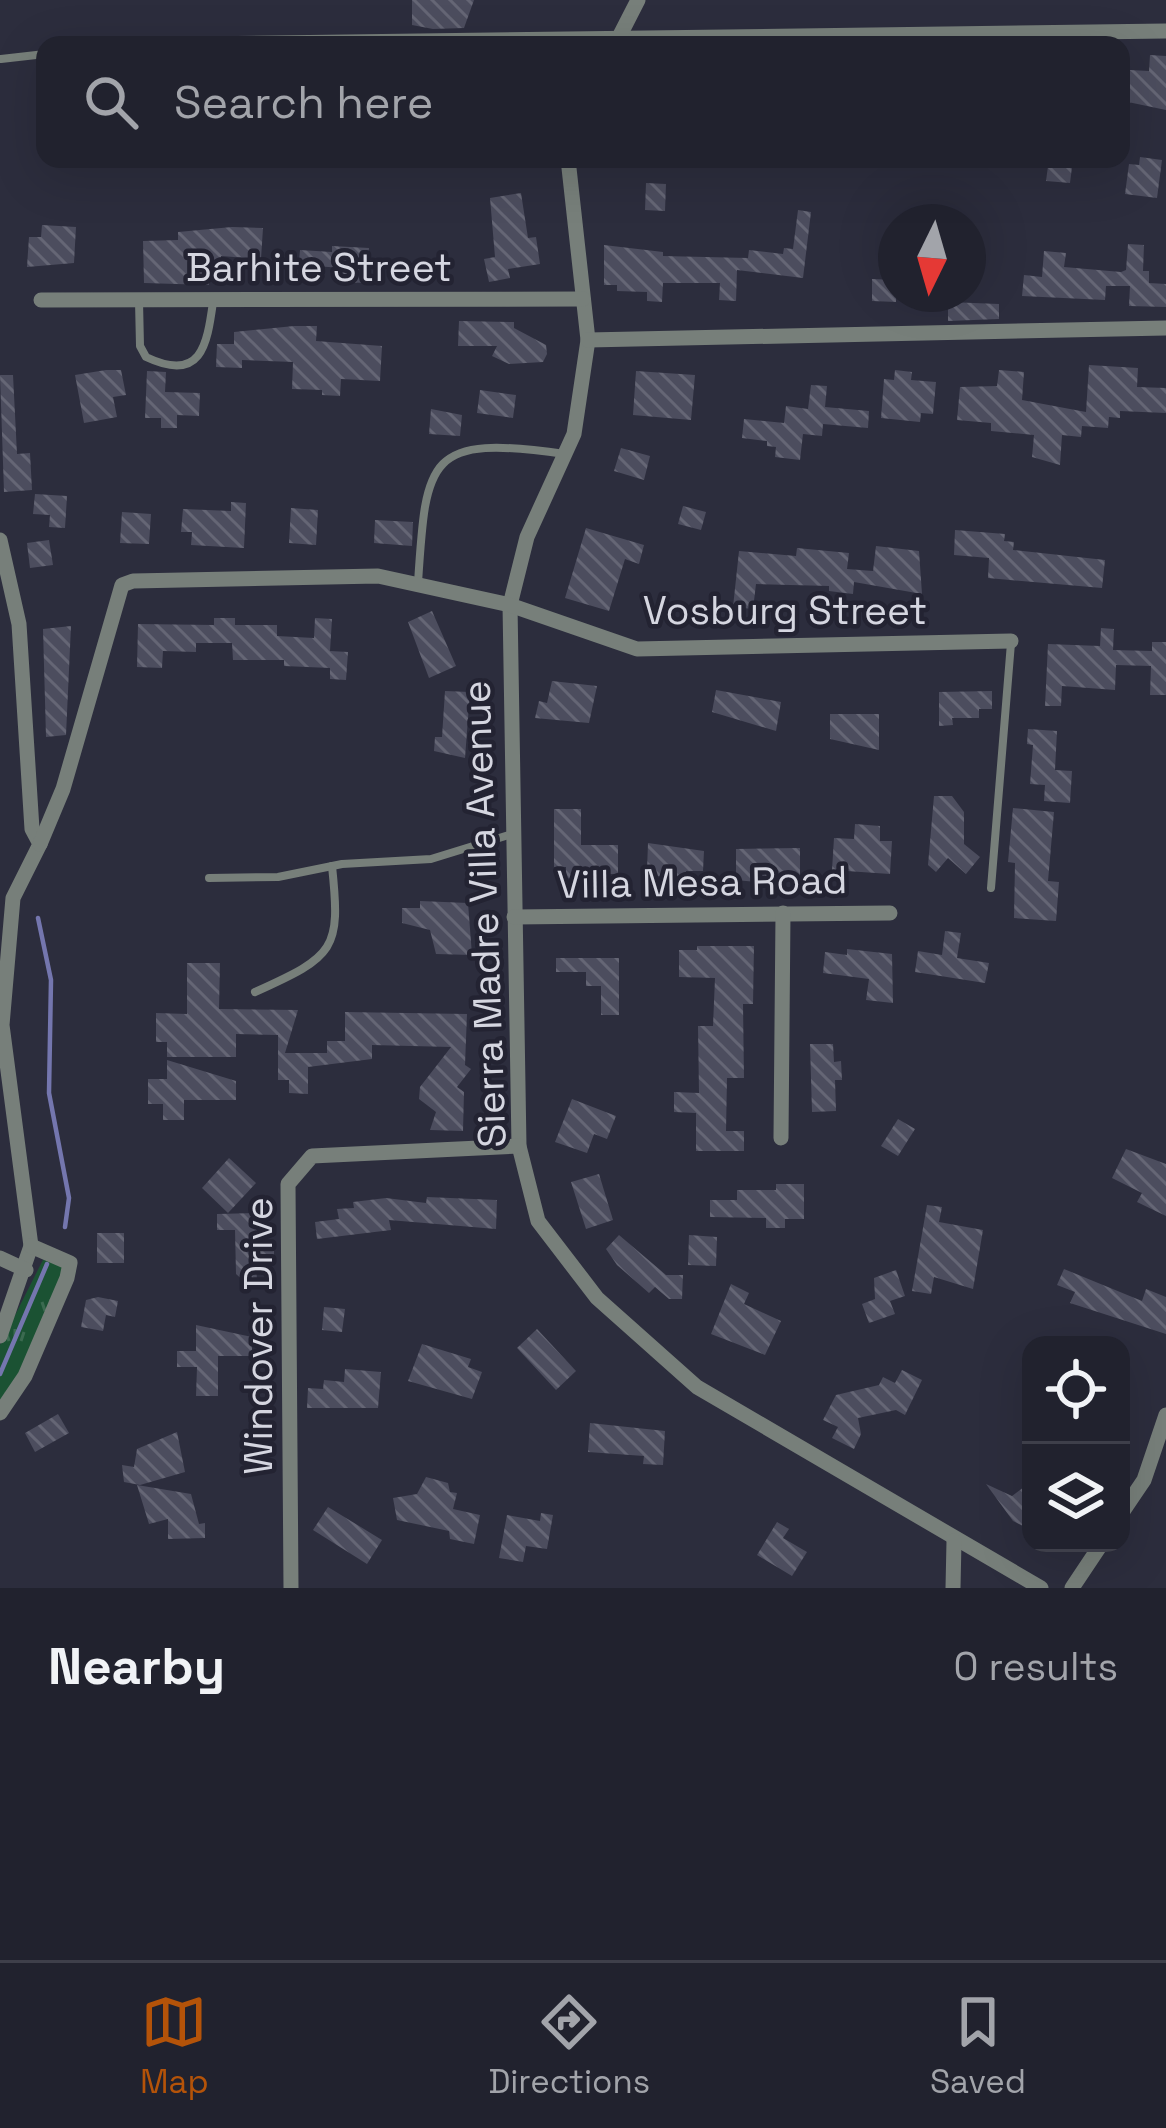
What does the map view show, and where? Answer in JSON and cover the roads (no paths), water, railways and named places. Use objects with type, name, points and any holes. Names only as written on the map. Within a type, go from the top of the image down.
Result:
[{"type":"street","points":[[620,36],[638,0]]},
{"type":"street","points":[[946,36],[1166,32]]},
{"type":"street","name":"Sierra Madre Villa Avenue","points":[[569,168],[588,340],[574,434],[527,537],[510,605],[520,1146],[538,1221],[597,1298],[697,1387],[1041,1588]]},
{"type":"street","name":"Barhite Street","points":[[49,301],[583,299]]},
{"type":"street","points":[[588,340],[1166,328]]},
{"type":"street","points":[[0,540],[19,624],[32,829],[40,844],[6,896],[2,1025],[31,1246],[0,1336]]},
{"type":"street","name":"Vosburg Street","points":[[40,844],[63,789],[122,585],[378,576],[510,605],[637,649],[1011,641]]},
{"type":"street","name":"Villa Mesa Road","points":[[514,917],[890,913]]},
{"type":"street","points":[[781,1138],[783,914]]},
{"type":"street","name":"Windover Drive","points":[[291,1588],[288,1184],[312,1156],[520,1146]]},
{"type":"street","points":[[0,1413],[25,1376],[70,1263],[31,1246]]},
{"type":"street","points":[[0,1258],[26,1270]]},
{"type":"street","points":[[1130,1501],[1144,1480],[1166,1415]]},
{"type":"street","points":[[953,1588],[954,1541]]},
{"type":"street","points":[[1072,1588],[1096,1552]]},
{"type":"lane","points":[[1,59],[36,55]]},
{"type":"lane","points":[[139,301],[140,346],[146,356],[175,366],[193,363],[203,352],[213,301]]},
{"type":"lane","points":[[418,585],[424,491],[431,473],[457,453],[513,446],[565,454]]},
{"type":"lane","points":[[991,888],[1011,641]]},
{"type":"lane","points":[[208,878],[278,877],[332,866],[431,859],[512,834]]},
{"type":"lane","points":[[255,992],[329,949],[338,929],[332,866]]},
{"type":"waterway","points":[[38,918],[51,980],[49,1093],[69,1198],[65,1227]]},
{"type":"waterway","points":[[0,1374],[47,1264]]}]
